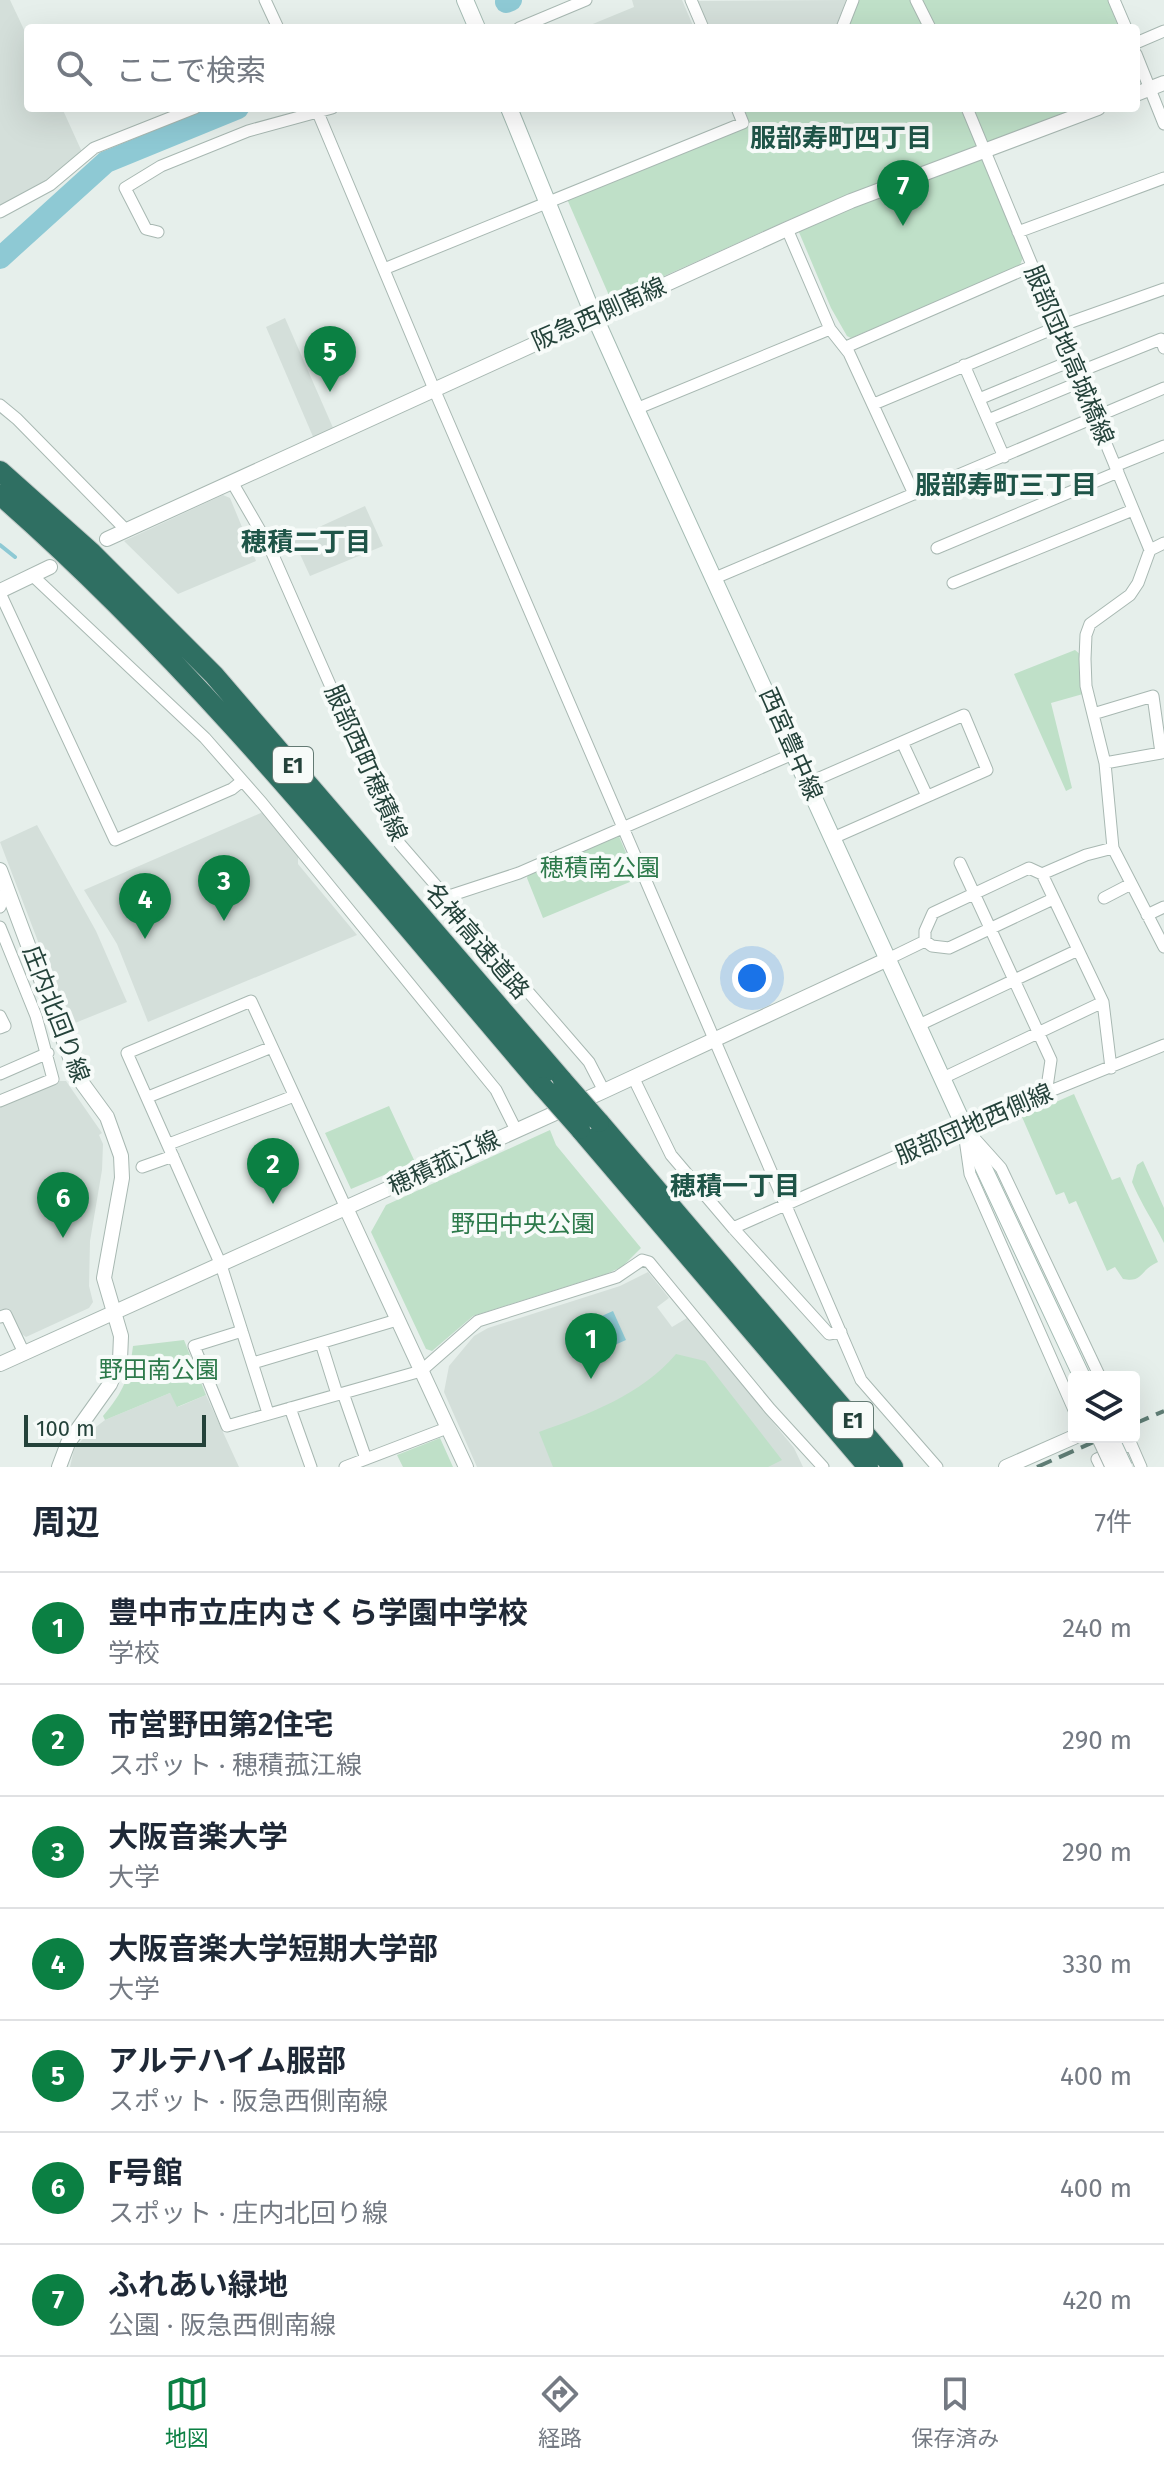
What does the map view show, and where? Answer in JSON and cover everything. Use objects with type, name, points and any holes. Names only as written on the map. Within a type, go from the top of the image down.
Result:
[{"type":"highway","points":[[0,457],[133,585],[214,675]]},
{"type":"highway","name":"名神高速道路","points":[[0,471],[92,553],[214,675],[589,1126],[806,1379],[893,1467]]},
{"type":"highway","name":"名神高速道路","points":[[0,495],[115,601],[240,734],[553,1084]]},
{"type":"highway","points":[[0,503],[115,601]]},
{"type":"highway","name":"名神高速道路","points":[[806,1379],[868,1467]]},
{"type":"main road","points":[[465,0],[475,24]]},
{"type":"main road","name":"西宮豊中線","points":[[511,112],[594,316],[636,409],[1079,1371]]},
{"type":"main road","points":[[1113,1443],[1124,1467]]},
{"type":"street","points":[[265,0],[276,24]]},
{"type":"street","points":[[529,24],[586,0]]},
{"type":"street","points":[[691,0],[701,24]]},
{"type":"street","points":[[844,24],[853,0]]},
{"type":"street","points":[[916,0],[928,24]]},
{"type":"street","points":[[1114,0],[1124,24]]},
{"type":"street","points":[[1140,41],[1164,31]]},
{"type":"street","points":[[1140,64],[1164,124]]},
{"type":"street","points":[[0,212],[50,185],[94,148],[185,112]]},
{"type":"street","points":[[158,232],[146,229],[125,188],[161,166],[248,131],[314,112]]},
{"type":"street","points":[[317,112],[861,1380],[937,1467]]},
{"type":"street","points":[[384,269],[743,123],[739,112]]},
{"type":"street","name":"服部団地高城橋線","points":[[969,112],[1150,550]]},
{"type":"street","name":"阪急西側南線","points":[[107,539],[851,201],[1087,112]]},
{"type":"street","points":[[1018,232],[1164,178]]},
{"type":"street","points":[[787,229],[830,329],[846,347],[914,494]]},
{"type":"street","points":[[846,347],[1032,266]]},
{"type":"street","points":[[874,404],[1057,327],[1164,289]]},
{"type":"street","points":[[636,409],[830,329]]},
{"type":"street","points":[[988,420],[1161,339],[1164,348]]},
{"type":"street","points":[[979,399],[1071,361]]},
{"type":"street","points":[[964,365],[1004,457]]},
{"type":"street","points":[[715,578],[1164,388]]},
{"type":"street","points":[[0,405],[126,530]]},
{"type":"street","points":[[937,548],[1164,446]]},
{"type":"street","name":"服部西町穂積線","points":[[232,482],[269,546],[400,844],[589,1062],[604,1091]]},
{"type":"street","points":[[953,583],[1133,510]]},
{"type":"street","points":[[1164,543],[1150,550],[1132,592],[1120,604],[1093,619],[1086,631],[1086,686],[1105,763],[1113,848],[1129,885],[1164,947]]},
{"type":"street","points":[[50,567],[0,592],[115,840],[232,789],[242,781]]},
{"type":"street","points":[[33,576],[205,738],[496,1090],[516,1130]]},
{"type":"street","points":[[1093,714],[1153,696],[1161,753],[1105,763]]},
{"type":"street","points":[[808,783],[964,715],[987,770],[833,838]]},
{"type":"street","points":[[902,742],[927,796]]},
{"type":"street","points":[[446,897],[519,873],[795,753]]},
{"type":"street","points":[[1042,874],[1086,855],[1113,848]]},
{"type":"street","points":[[960,863],[1051,1060],[1046,1094]]},
{"type":"street","points":[[925,941],[925,931],[933,913],[1029,868],[1042,874],[1103,1002],[1111,1068]]},
{"type":"street","name":"庄内北回り線","points":[[0,870],[77,1076],[107,1117],[121,1156],[122,1178],[104,1278],[122,1345],[118,1366],[110,1384],[68,1443],[59,1467]]},
{"type":"street","points":[[1104,898],[1129,885]]},
{"type":"street","points":[[0,907],[7,888]]},
{"type":"street","points":[[925,941],[946,949],[1053,899]]},
{"type":"street","points":[[1147,915],[1164,907]]},
{"type":"street","points":[[0,927],[36,1016],[53,1079],[0,1101]]},
{"type":"street","points":[[888,959],[925,941]]},
{"type":"street","points":[[919,1025],[1078,950]]},
{"type":"street","name":"穂積菰江線","points":[[0,1364],[888,959]]},
{"type":"street","points":[[268,1413],[221,1265],[127,1053],[251,1001],[466,1467]]},
{"type":"street","points":[[943,1078],[1103,1002]]},
{"type":"street","points":[[0,1016],[5,1026],[0,1028]]},
{"type":"street","name":"服部団地西側線","points":[[733,1228],[964,1126],[1164,1045]]},
{"type":"street","points":[[148,1097],[272,1047]]},
{"type":"street","points":[[0,1074],[48,1053]]},
{"type":"street","points":[[633,1077],[671,1155],[829,1334],[841,1332]]},
{"type":"street","points":[[142,1167],[171,1150],[294,1096]]},
{"type":"street","points":[[964,1126],[1001,1168],[1097,1371]]},
{"type":"street","points":[[964,1126],[970,1174],[1068,1396]]},
{"type":"street","points":[[242,1331],[194,1346],[227,1426],[421,1371],[464,1330],[478,1321],[617,1277],[642,1260],[649,1262],[770,1409],[823,1467]]},
{"type":"street","points":[[0,1317],[6,1315],[24,1353]]},
{"type":"street","points":[[253,1363],[397,1320]]},
{"type":"street","points":[[1062,1334],[1071,1371]]},
{"type":"street","points":[[321,1343],[366,1459]]},
{"type":"street","points":[[290,1408],[311,1467]]},
{"type":"street","points":[[345,1467],[447,1428]]},
{"type":"street","points":[[1006,1467],[1068,1440]]},
{"type":"street","points":[[1100,1443],[1111,1467]]},
{"type":"street","points":[[1101,1467],[1097,1459],[1125,1443]]},
{"type":"street","points":[[1130,1443],[1141,1467]]},
{"type":"shaded area","points":[[0,0],[10,0],[24,30],[24,112],[64,112],[82,152],[50,178],[0,208]]},
{"type":"shaded area","points":[[632,0],[682,0],[692,24],[593,24],[634,7]]},
{"type":"shaded area","points":[[846,0],[837,24],[707,24],[697,1]]},
{"type":"shaded area","points":[[285,318],[334,430],[314,439],[266,327]]},
{"type":"shaded area","points":[[223,495],[230,498],[256,561],[178,594],[124,541]]},
{"type":"shaded area","points":[[365,506],[383,546],[310,576],[293,539]]},
{"type":"shaded area","points":[[263,812],[298,854],[298,864],[357,935],[148,1022],[117,944],[84,890]]},
{"type":"shaded area","points":[[37,825],[96,931],[127,1002],[70,1025],[0,842]]},
{"type":"shaded area","points":[[56,1081],[66,1081],[102,1133],[99,1135],[103,1144],[102,1170],[90,1241],[89,1286],[93,1302],[89,1308],[26,1337],[20,1333],[9,1309],[0,1313],[0,1104]]},
{"type":"shaded area","points":[[648,1272],[669,1298],[657,1307],[672,1327],[687,1318],[794,1448],[803,1467],[477,1467],[444,1392],[449,1366],[474,1336],[488,1328],[620,1286]]},
{"type":"shaded area","points":[[170,1393],[178,1407],[206,1395],[239,1467],[70,1467],[74,1449],[105,1420]]},
{"type":"green space","points":[[859,0],[1109,0],[1118,24],[850,24]]},
{"type":"green space","points":[[745,112],[1069,112],[977,147],[1023,258],[1019,267],[851,338],[831,308],[793,218],[611,300],[567,199],[750,125]]},
{"type":"green space","points":[[1075,650],[1081,655],[1083,694],[1051,703],[1072,788],[1066,791],[1014,674]]},
{"type":"green space","name":"穂積南公園","points":[[618,834],[637,879],[543,918],[528,874]]},
{"type":"green space","points":[[1074,1094],[1112,1180],[1120,1177],[1158,1262],[1135,1279],[1123,1279],[1115,1267],[1107,1271],[1076,1201],[1069,1204],[1064,1192],[1056,1195],[1022,1117]]},
{"type":"green space","points":[[389,1106],[415,1162],[351,1189],[325,1133]]},
{"type":"green space","name":"野田中央公園","points":[[550,1130],[556,1145],[641,1248],[622,1267],[606,1274],[473,1316],[432,1351],[426,1349],[371,1232],[386,1205]]},
{"type":"green space","points":[[1143,1161],[1164,1208],[1164,1243],[1132,1182],[1137,1165]]},
{"type":"green space","name":"野田南公園","points":[[184,1340],[206,1395],[177,1407],[170,1393],[105,1420],[103,1416],[124,1384],[133,1346]]},
{"type":"green space","points":[[676,1354],[705,1361],[782,1460],[768,1467],[553,1467],[539,1432],[613,1402],[647,1381]]},
{"type":"green space","points":[[440,1438],[453,1467],[403,1467],[397,1455]]},
{"type":"water","points":[[613,1311],[626,1340],[585,1358],[572,1329]]},
{"type":"waterway","points":[[506,2],[511,0]]},
{"type":"waterway","points":[[0,258],[106,162],[228,112]]},
{"type":"waterway","points":[[0,545],[15,557]]},
{"type":"railway","points":[[1140,1421],[1164,1411]]},
{"type":"railway","points":[[1037,1467],[1091,1443]]},
{"type":"place","name":"ふれあい緑地","points":[[903,226]]},
{"type":"place","name":"アルテハイム服部","points":[[330,392]]},
{"type":"place","name":"大阪音楽大学","points":[[224,921]]},
{"type":"place","name":"大阪音楽大学短期大学部","points":[[145,939]]},
{"type":"place","name":"市営野田第2住宅","points":[[273,1204]]},
{"type":"place","name":"F号館","points":[[63,1238]]},
{"type":"place","name":"豊中市立庄内さくら学園中学校","points":[[591,1379]]},
{"type":"district","name":"服部寿町四丁目","points":[[841,138]]},
{"type":"district","name":"服部寿町三丁目","points":[[1006,485]]},
{"type":"district","name":"穂積二丁目","points":[[306,542]]},
{"type":"district","name":"穂積一丁目","points":[[735,1186]]}]
